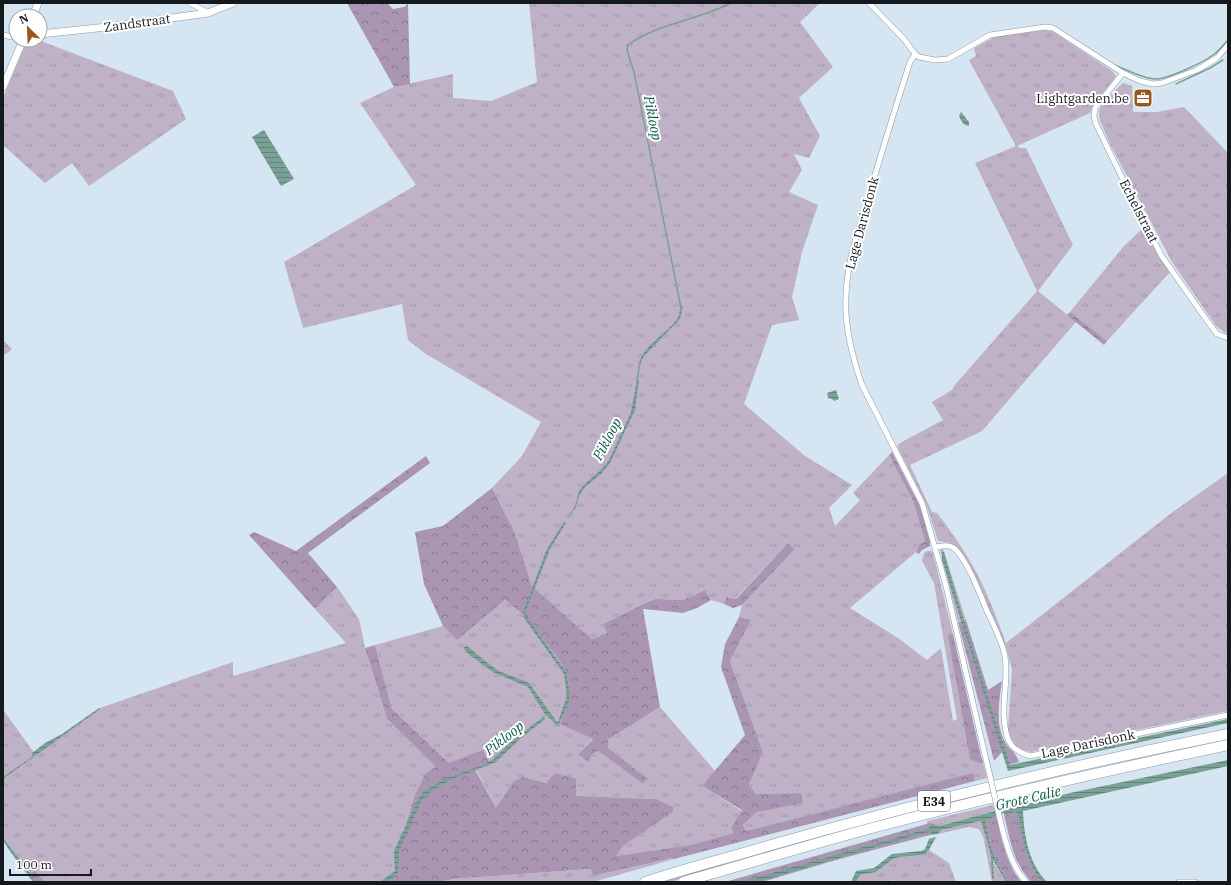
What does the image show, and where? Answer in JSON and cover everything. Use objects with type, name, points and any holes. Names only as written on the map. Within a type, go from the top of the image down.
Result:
[{"type":"highway","name":"E34","points":[[644,882],[827,829],[982,789],[1127,755],[1228,734]]},
{"type":"highway","name":"E34","points":[[683,882],[871,828],[1130,765],[1228,745]]},
{"type":"street","points":[[190,3],[208,13]]},
{"type":"street","name":"Zandstraat","points":[[48,33],[107,27],[208,13],[233,3]]},
{"type":"street","points":[[869,3],[904,39],[915,54],[919,57],[935,60],[948,59],[990,35],[1045,26],[1053,28],[1123,73],[1153,84],[1162,83],[1196,70],[1218,58],[1228,46]]},
{"type":"street","points":[[3,86],[20,48]]},
{"type":"street","name":"Lage Darisdonk","points":[[915,54],[910,62],[903,83],[849,262],[846,306],[848,329],[850,343],[862,385],[922,503],[936,547],[946,586],[1008,851],[1014,865],[1026,882]]},
{"type":"street","name":"Echelstraat","points":[[1123,73],[1095,108],[1094,116],[1096,124],[1161,255],[1217,334],[1228,338]]},
{"type":"street","name":"Lage Darisdonk","points":[[936,547],[947,545],[954,548],[961,556],[1001,642],[1005,656],[1006,670],[1004,715],[1006,732],[1010,743],[1017,752],[1030,756],[1228,715]]},
{"type":"street","points":[[1179,882],[1195,882]]},
{"type":"green space","points":[[347,3],[387,3],[393,9],[404,7],[408,4],[410,84],[394,87]]},
{"type":"green space","points":[[529,3],[820,3],[800,22],[833,67],[799,98],[820,136],[809,158],[794,154],[802,170],[789,192],[818,205],[802,252],[792,297],[799,320],[772,325],[744,404],[805,456],[852,485],[829,508],[835,526],[860,500],[853,493],[889,455],[913,501],[925,541],[919,545],[916,552],[850,608],[898,638],[927,660],[941,648],[953,721],[957,719],[934,583],[922,561],[924,553],[931,551],[933,553],[953,634],[949,635],[979,763],[983,763],[987,778],[975,781],[973,774],[746,831],[743,825],[757,812],[801,793],[756,794],[749,785],[763,752],[730,661],[750,621],[739,617],[742,605],[795,549],[788,543],[735,599],[726,597],[724,604],[711,600],[705,590],[683,600],[655,599],[603,624],[607,633],[592,639],[532,586],[515,533],[492,488],[522,456],[541,422],[426,354],[408,340],[402,304],[303,328],[284,262],[416,185],[360,103],[394,87],[453,74],[453,98],[491,101],[537,82]]},
{"type":"green space","points":[[1045,30],[1052,31],[1111,70],[1116,76],[1095,103],[1090,113],[1017,146],[1020,148],[1026,148],[1073,245],[1038,291],[1076,322],[982,431],[910,465],[932,512],[937,513],[959,543],[978,575],[993,608],[1006,643],[1170,514],[1228,473],[1228,711],[1031,752],[1018,747],[1015,744],[1008,728],[1012,669],[1005,644],[957,548],[950,543],[938,541],[927,507],[897,446],[943,420],[932,402],[952,390],[1037,291],[975,163],[1016,146],[969,60],[976,56],[974,48],[996,36]]},
{"type":"green space","points":[[48,44],[173,91],[186,119],[89,186],[72,163],[45,183],[3,145],[3,98],[24,48],[48,48]]},
{"type":"green space","points":[[1123,83],[1132,86],[1133,112],[1157,112],[1184,107],[1228,153],[1228,335],[1216,326],[1172,262],[1110,144],[1100,121],[1099,110],[1104,101]]},
{"type":"green space","points":[[1143,228],[1170,272],[1107,341],[1070,312],[1124,246]]},
{"type":"green space","points":[[1070,312],[1107,341],[1104,345],[1067,315]]},
{"type":"green space","points":[[3,340],[12,349],[3,356]]},
{"type":"green space","points":[[892,452],[920,506],[930,541],[930,546],[922,550],[919,554],[916,552],[919,545],[925,541],[913,501],[889,455]]},
{"type":"green space","points":[[426,456],[430,463],[308,553],[337,587],[315,609],[249,535],[254,532],[296,551]]},
{"type":"green space","points":[[492,488],[515,533],[532,586],[592,639],[607,633],[603,624],[655,599],[683,600],[705,590],[711,600],[697,608],[683,613],[643,609],[660,707],[608,740],[607,747],[648,779],[643,784],[598,751],[592,754],[589,762],[578,754],[593,739],[560,724],[570,696],[567,673],[556,656],[525,616],[505,600],[457,640],[443,626],[424,584],[415,532],[443,526]]},
{"type":"green space","points":[[788,543],[795,549],[742,605],[733,608],[724,604],[726,597],[736,599]]},
{"type":"green space","points":[[943,549],[966,620],[958,621],[940,550]]},
{"type":"green space","points":[[337,587],[359,619],[365,648],[387,719],[436,767],[398,869],[384,882],[45,882],[35,870],[28,876],[3,840],[4,711],[35,754],[100,708],[233,662],[233,676],[346,643],[315,609]]},
{"type":"green space","points":[[505,600],[525,616],[556,656],[567,673],[570,696],[593,738],[578,754],[592,754],[598,751],[643,784],[648,779],[607,747],[607,741],[660,707],[715,771],[702,786],[742,811],[731,828],[733,833],[690,845],[616,856],[623,846],[673,812],[656,799],[576,796],[546,783],[523,777],[496,808],[476,769],[449,763],[392,709],[375,645],[443,626],[457,639]]},
{"type":"green space","points":[[739,617],[751,620],[730,661],[763,752],[749,785],[756,794],[801,793],[803,803],[757,812],[743,825],[746,831],[973,773],[975,781],[674,859],[593,876],[591,869],[452,879],[441,882],[384,882],[398,869],[396,859],[415,795],[426,773],[436,767],[387,719],[365,648],[375,645],[392,709],[449,763],[483,750],[490,765],[476,769],[476,771],[496,808],[514,781],[523,777],[546,783],[555,773],[576,779],[576,796],[656,799],[673,807],[673,812],[623,846],[616,856],[690,845],[733,833],[731,828],[742,810],[702,786],[745,735],[721,667],[725,644]]},
{"type":"green space","points":[[966,620],[988,690],[1002,681],[999,712],[1000,727],[1005,742],[1019,762],[1007,765],[1003,751],[994,761],[958,622]]},
{"type":"green space","points":[[953,634],[983,763],[970,759],[948,635]]},
{"type":"green space","points":[[989,791],[990,794],[811,841],[670,882],[658,882],[809,838]]},
{"type":"green space","points":[[993,805],[995,811],[938,826],[934,824],[927,824],[927,821]]},
{"type":"green space","points":[[1016,812],[1029,859],[1032,867],[1042,882],[1031,882],[1020,866],[1013,850],[1004,815]]},
{"type":"green space","points":[[996,816],[1008,859],[1021,882],[1009,882],[993,852],[986,819]]},
{"type":"green space","points":[[981,821],[991,856],[991,862],[994,863],[1006,882],[992,882],[983,836],[979,829],[969,827],[938,834],[941,830]]},
{"type":"green space","points":[[930,823],[935,825],[930,835],[836,860],[762,882],[725,882]]},
{"type":"green space","points":[[929,850],[949,863],[956,882],[896,882],[893,880],[891,882],[856,882],[860,875],[876,872],[893,859],[924,855]]},
{"type":"green space","points":[[674,858],[593,882],[441,882],[452,879],[592,869],[593,876]]},
{"type":"green space","points":[[35,870],[45,882],[33,882],[28,876]]},
{"type":"shaded area","points":[[961,112],[969,122],[969,126],[964,124],[961,120],[959,116]]},
{"type":"shaded area","points":[[264,130],[294,179],[281,186],[252,137]]},
{"type":"shaded area","points":[[681,306],[683,306],[680,319],[645,355],[638,368],[644,353],[678,318]]},
{"type":"shaded area","points":[[637,380],[639,380],[635,410],[610,463],[601,474],[585,487],[579,496],[576,507],[566,521],[575,506],[579,491],[604,467],[609,460],[631,412]]},
{"type":"shaded area","points":[[836,390],[839,399],[834,401],[828,398],[827,393]]},
{"type":"shaded area","points":[[564,522],[566,523],[550,549],[525,613],[567,673],[570,696],[568,705],[558,726],[545,714],[528,687],[493,672],[465,651],[464,647],[467,646],[499,671],[529,683],[558,722],[567,696],[564,674],[524,618],[523,612],[547,549]]},
{"type":"shaded area","points":[[942,552],[944,552],[1010,765],[1228,719],[1228,723],[1008,771],[942,560]]},
{"type":"shaded area","points":[[99,708],[100,709],[3,779],[3,777],[32,757],[32,753],[45,743],[62,734]]},
{"type":"shaded area","points":[[543,717],[545,718],[544,720],[521,738],[496,762],[450,780],[433,790],[422,800],[399,851],[398,873],[387,882],[380,882],[395,871],[394,851],[418,799],[424,791],[444,779],[481,766],[492,760],[510,743]]},
{"type":"shaded area","points":[[1228,760],[1228,766],[1023,811],[1026,840],[1032,858],[1041,875],[1047,882],[1042,882],[1032,867],[1026,850],[1018,815],[1016,812],[1004,815],[1003,810],[1070,793]]},
{"type":"shaded area","points":[[995,811],[996,816],[986,820],[989,837],[996,859],[1009,882],[1006,882],[993,860],[994,878],[992,879],[991,856],[981,821],[941,830],[938,834],[930,835],[931,831],[927,832],[756,882],[740,882],[927,829],[933,824],[939,826]]},
{"type":"shaded area","points":[[936,837],[929,850],[924,855],[893,859],[876,872],[860,875],[856,882],[851,882],[856,871],[874,868],[892,854],[921,851],[925,849],[929,839]]},
{"type":"shaded area","points":[[3,838],[37,882],[35,882],[12,854]]},
{"type":"waterway","name":"Pikloop","points":[[681,308],[634,72],[627,50],[628,45],[652,32],[706,14],[731,3]]},
{"type":"waterway","points":[[1114,65],[1150,79],[1160,79],[1185,70],[1208,58],[1217,52],[1228,40]]},
{"type":"waterway","points":[[1176,84],[1210,68],[1223,60]]},
{"type":"waterway","name":"Pikloop","points":[[637,380],[639,368]]},
{"type":"waterway","name":"Grote Calie","points":[[994,815],[1005,812]]},
{"type":"place","name":"Lightgarden.be","points":[[1143,98]]}]
